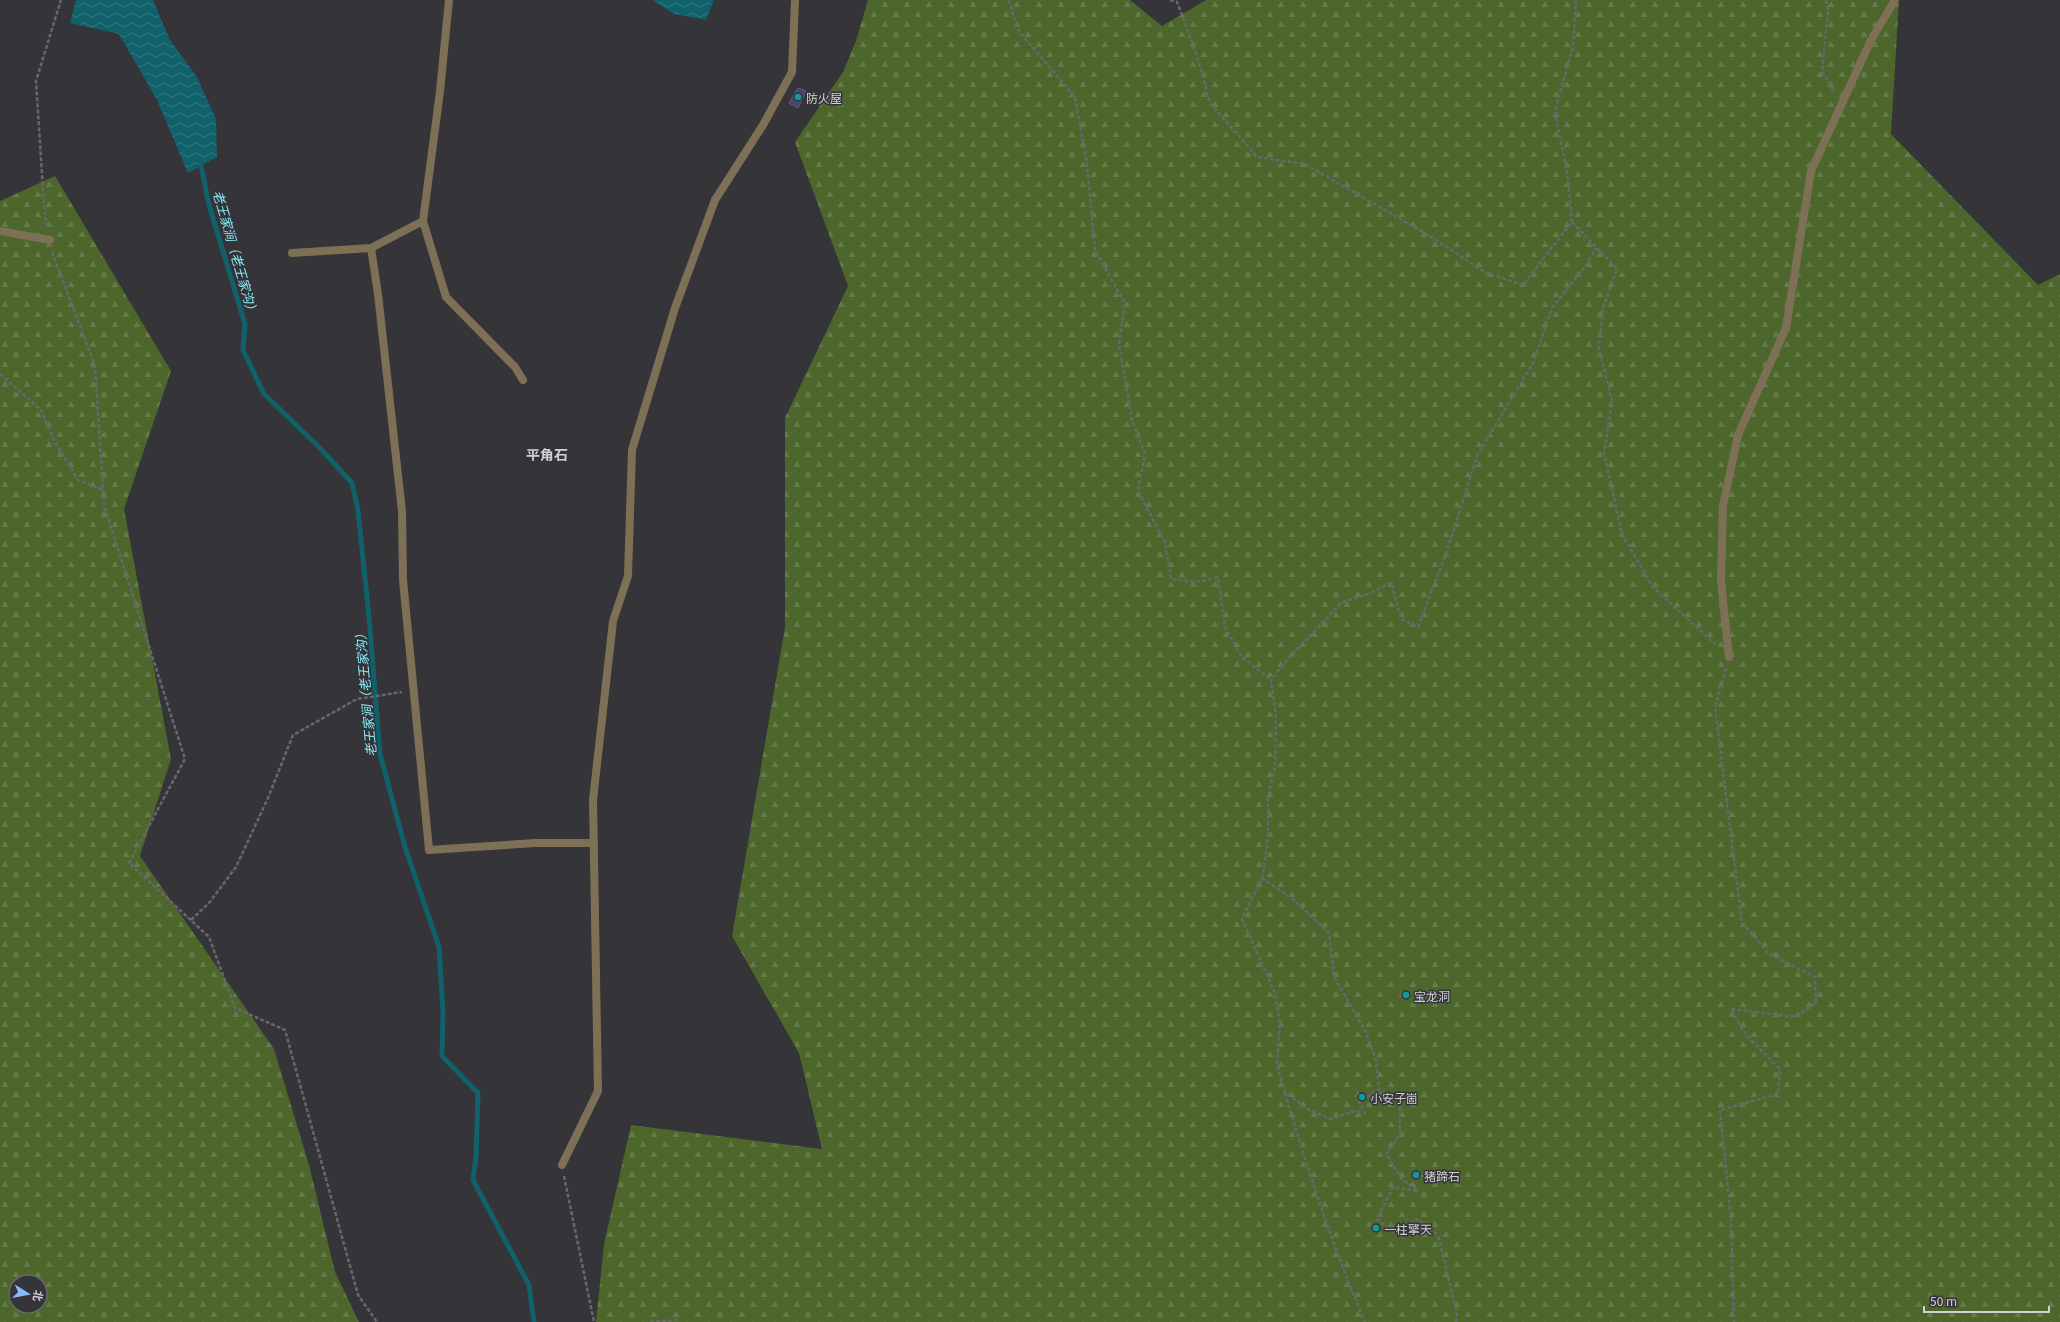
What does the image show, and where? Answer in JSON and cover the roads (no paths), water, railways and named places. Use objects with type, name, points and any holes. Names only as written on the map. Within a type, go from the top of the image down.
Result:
[{"type":"street","points":[[450,0],[423,221],[446,298],[515,367],[523,380]]},
{"type":"street","points":[[562,1164],[598,1091],[594,800],[613,621],[628,576],[632,450],[674,308],[715,200],[763,125],[792,72],[795,0]]},
{"type":"street","points":[[1729,658],[1721,581],[1724,506],[1738,434],[1786,328],[1811,171],[1871,40],[1895,0]]},
{"type":"street","points":[[292,252],[371,248],[423,221]]},
{"type":"street","points":[[0,231],[50,240]]},
{"type":"street","points":[[371,248],[378,294],[402,511],[403,580],[429,850],[535,844],[594,843]]},
{"type":"water","points":[[76,0],[153,0],[170,40],[197,77],[216,119],[217,157],[188,173],[157,100],[119,34],[70,23]]},
{"type":"water","points":[[653,0],[714,0],[706,20],[674,14]]},
{"type":"waterway","name":"老王家涧（老王家沟）","points":[[201,166],[209,205],[245,324],[243,350],[264,394],[319,447],[352,483],[358,510],[369,617],[380,754],[405,847],[439,947],[443,1012],[442,1056],[478,1093],[476,1157],[473,1180],[529,1285],[534,1322]]},
{"type":"place","name":"防火屋","points":[[798,97]]},
{"type":"place","name":"宝龙洞","points":[[1406,995]]},
{"type":"place","name":"小安子崮","points":[[1362,1097]]},
{"type":"place","name":"猪蹄石","points":[[1416,1175]]},
{"type":"place","name":"一柱擎天","points":[[1376,1228]]},
{"type":"district","name":"平角石","points":[[547,454]]}]
